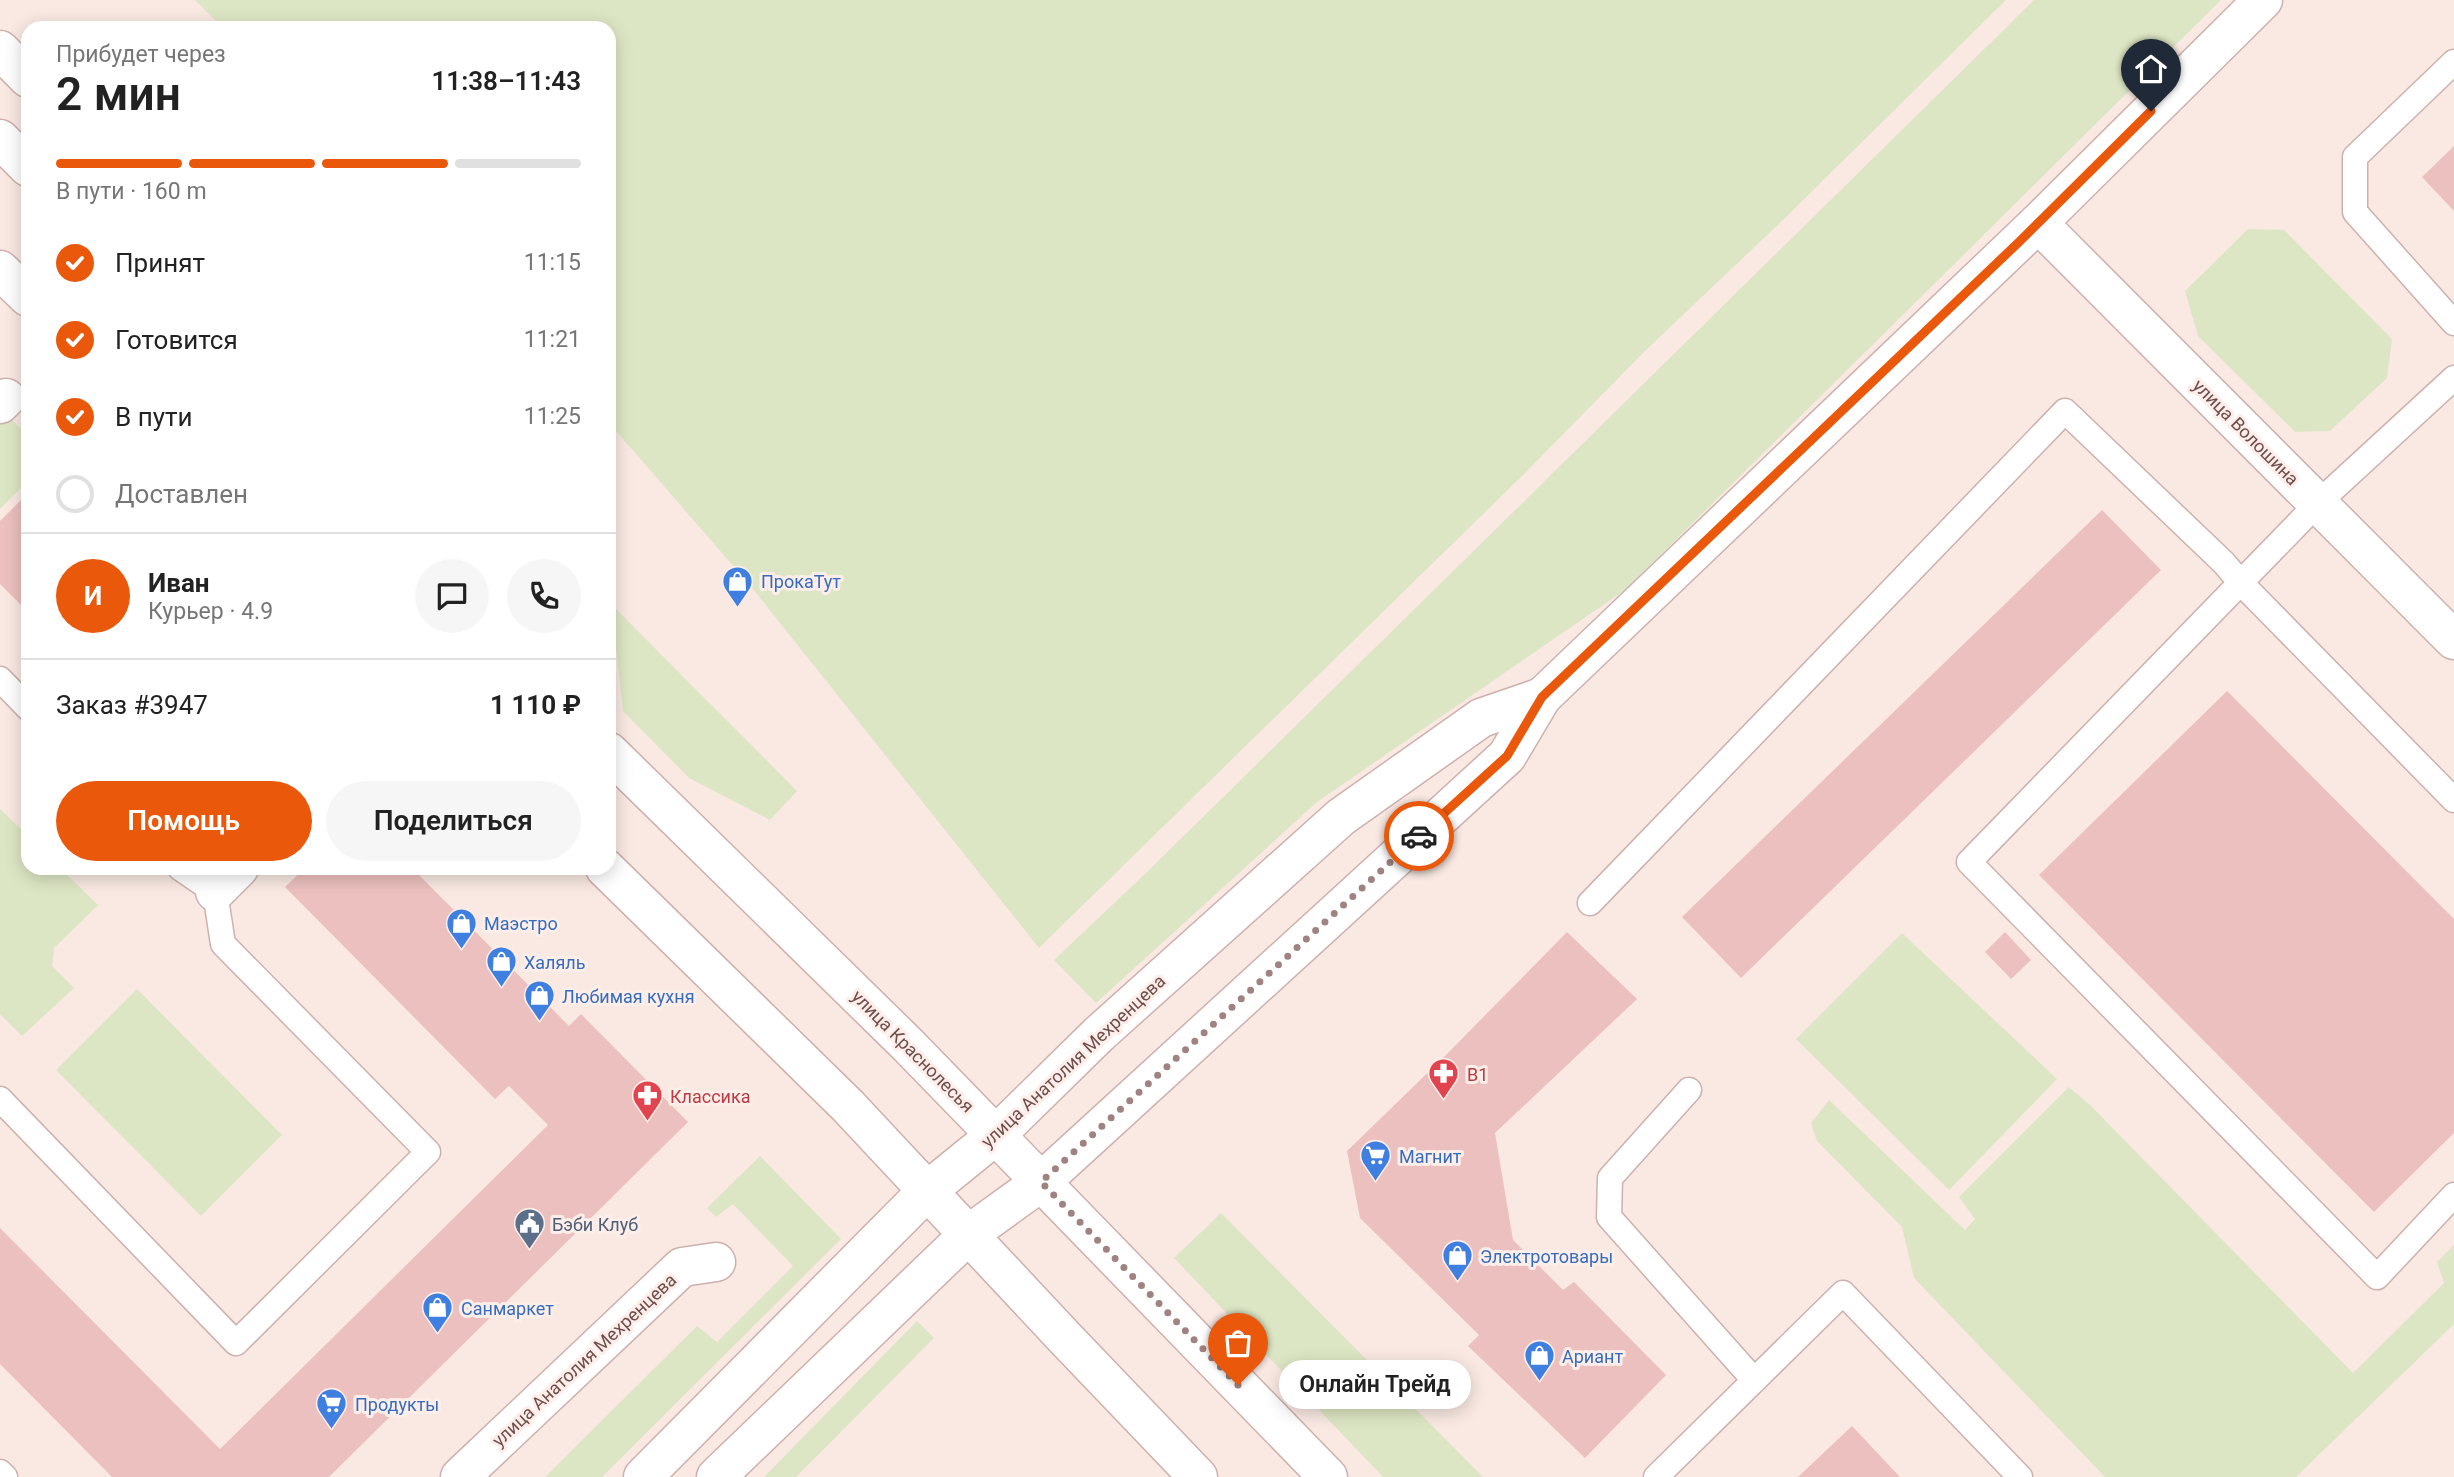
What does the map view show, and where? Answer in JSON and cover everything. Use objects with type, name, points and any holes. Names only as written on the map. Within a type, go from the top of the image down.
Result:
[{"type":"street","name":"улица Анатолия Мехренцева","points":[[716,1477],[968,1234],[1041,1182],[1507,756],[1542,697],[2038,223],[2263,0]]},
{"type":"street","points":[[0,50],[21,71]]},
{"type":"street","points":[[0,139],[21,160]]},
{"type":"street","name":"улица Волошина","points":[[2038,223],[2454,640]]},
{"type":"street","points":[[0,270],[21,291]]},
{"type":"street","name":"улица Анатолия Мехренцева","points":[[643,1477],[927,1191],[996,1135],[1099,1034],[1341,817],[1481,718],[1542,697]]},
{"type":"street","name":"улица Краснолесья","points":[[616,759],[908,1045],[1328,1477]]},
{"type":"street","points":[[611,875],[848,1106],[1198,1477]]},
{"type":"street","name":"улица Анатолия Мехренцева","points":[[460,1477],[682,1267],[716,1262]]},
{"type":"lane","points":[[2454,62],[2354,157],[2354,212],[2454,323]]},
{"type":"lane","points":[[2454,378],[2318,503],[1969,862],[2377,1277],[2454,1195]]},
{"type":"lane","points":[[1590,903],[2065,411],[2224,563],[2454,800]]},
{"type":"lane","points":[[0,679],[21,701]]},
{"type":"lane","points":[[0,1099],[236,1343],[428,1152],[223,944],[227,880],[207,875]]},
{"type":"lane","points":[[1689,1090],[1611,1178],[1609,1217],[1754,1380]]},
{"type":"lane","points":[[1656,1477],[1843,1293],[2020,1477]]},
{"type":"lane","points":[[0,1472],[5,1477]]},
{"type":"green space","points":[[195,0],[2006,0],[1039,948],[748,583],[616,431],[616,21],[216,21]]},
{"type":"green space","points":[[2034,0],[2221,0],[1625,590],[1317,802],[1096,1003],[1054,960],[1149,870]]},
{"type":"green space","points":[[2248,229],[2284,230],[2392,339],[2387,378],[2330,431],[2295,432],[2198,336],[2185,291]]},
{"type":"green space","points":[[0,408],[21,429],[21,488],[0,509]]},
{"type":"green space","points":[[616,609],[797,791],[770,820],[689,778],[623,711],[616,647]]},
{"type":"green space","points":[[0,809],[21,829],[21,875],[67,875],[98,905],[54,948],[52,966],[74,988],[22,1036],[0,1014]]},
{"type":"green space","points":[[1902,933],[2057,1079],[1949,1190],[1796,1039]]},
{"type":"green space","points":[[137,989],[282,1135],[201,1216],[56,1070]]},
{"type":"green space","points":[[2069,1087],[2091,1106],[2353,1373],[2444,1283],[2437,1262],[2454,1245],[2454,1324],[2296,1477],[2105,1477],[1914,1278],[1902,1227],[1817,1141],[1811,1123],[1829,1100],[1965,1230],[1975,1219],[1959,1197]]},
{"type":"green space","points":[[760,1156],[841,1239],[602,1477],[545,1477],[697,1326],[717,1342],[793,1266],[733,1204],[716,1217],[707,1208]]},
{"type":"green space","points":[[1221,1213],[1483,1477],[1383,1477],[1174,1258]]},
{"type":"green space","points":[[917,1321],[934,1338],[796,1477],[764,1477]]},
{"type":"building","points":[[2454,146],[2454,211],[2422,177]]},
{"type":"building","points":[[21,500],[21,605],[0,584],[0,521]]},
{"type":"building","points":[[2102,510],[2161,570],[1741,978],[1682,917]]},
{"type":"building","points":[[2227,691],[2454,919],[2454,1133],[2374,1212],[2039,875]]},
{"type":"building","points":[[298,875],[419,875],[569,1026],[581,1014],[688,1122],[329,1477],[112,1477],[0,1364],[0,1228],[220,1449],[548,1125],[509,1086],[495,1099],[285,887]]},
{"type":"building","points":[[1567,932],[1637,999],[1495,1133],[1513,1240],[1563,1290],[1574,1282],[1666,1375],[1585,1458],[1468,1346],[1479,1335],[1360,1218],[1347,1151]]},
{"type":"building","points":[[2005,932],[2031,960],[2011,979],[1985,952]]},
{"type":"building","points":[[1852,1426],[1900,1477],[1798,1477]]},
{"type":"way so far","points":[[1238,1385],[1041,1182],[1419,836]]},
{"type":"place","name":"ПрокаТут","points":[[738,608]]},
{"type":"place","name":"Маэстро","points":[[461,950]]},
{"type":"place","name":"Халяль","points":[[501,989]]},
{"type":"place","name":"Любимая кухня","points":[[539,1023]]},
{"type":"place","name":"B1","points":[[1444,1101]]},
{"type":"place","name":"Классика","points":[[647,1123]]},
{"type":"place","name":"Магнит","points":[[1376,1183]]},
{"type":"place","name":"Бэби Клуб","points":[[529,1251]]},
{"type":"place","name":"Электротовары","points":[[1457,1283]]},
{"type":"place","name":"Санмаркет","points":[[438,1335]]},
{"type":"place","name":"Ариант","points":[[1539,1383]]},
{"type":"place","name":"Онлайн Трейд","points":[[1238,1385]]},
{"type":"place","name":"Продукты","points":[[332,1431]]},
{"type":"route","points":[[1419,836],[1507,756],[1542,697],[2019,242],[2151,111]]}]
